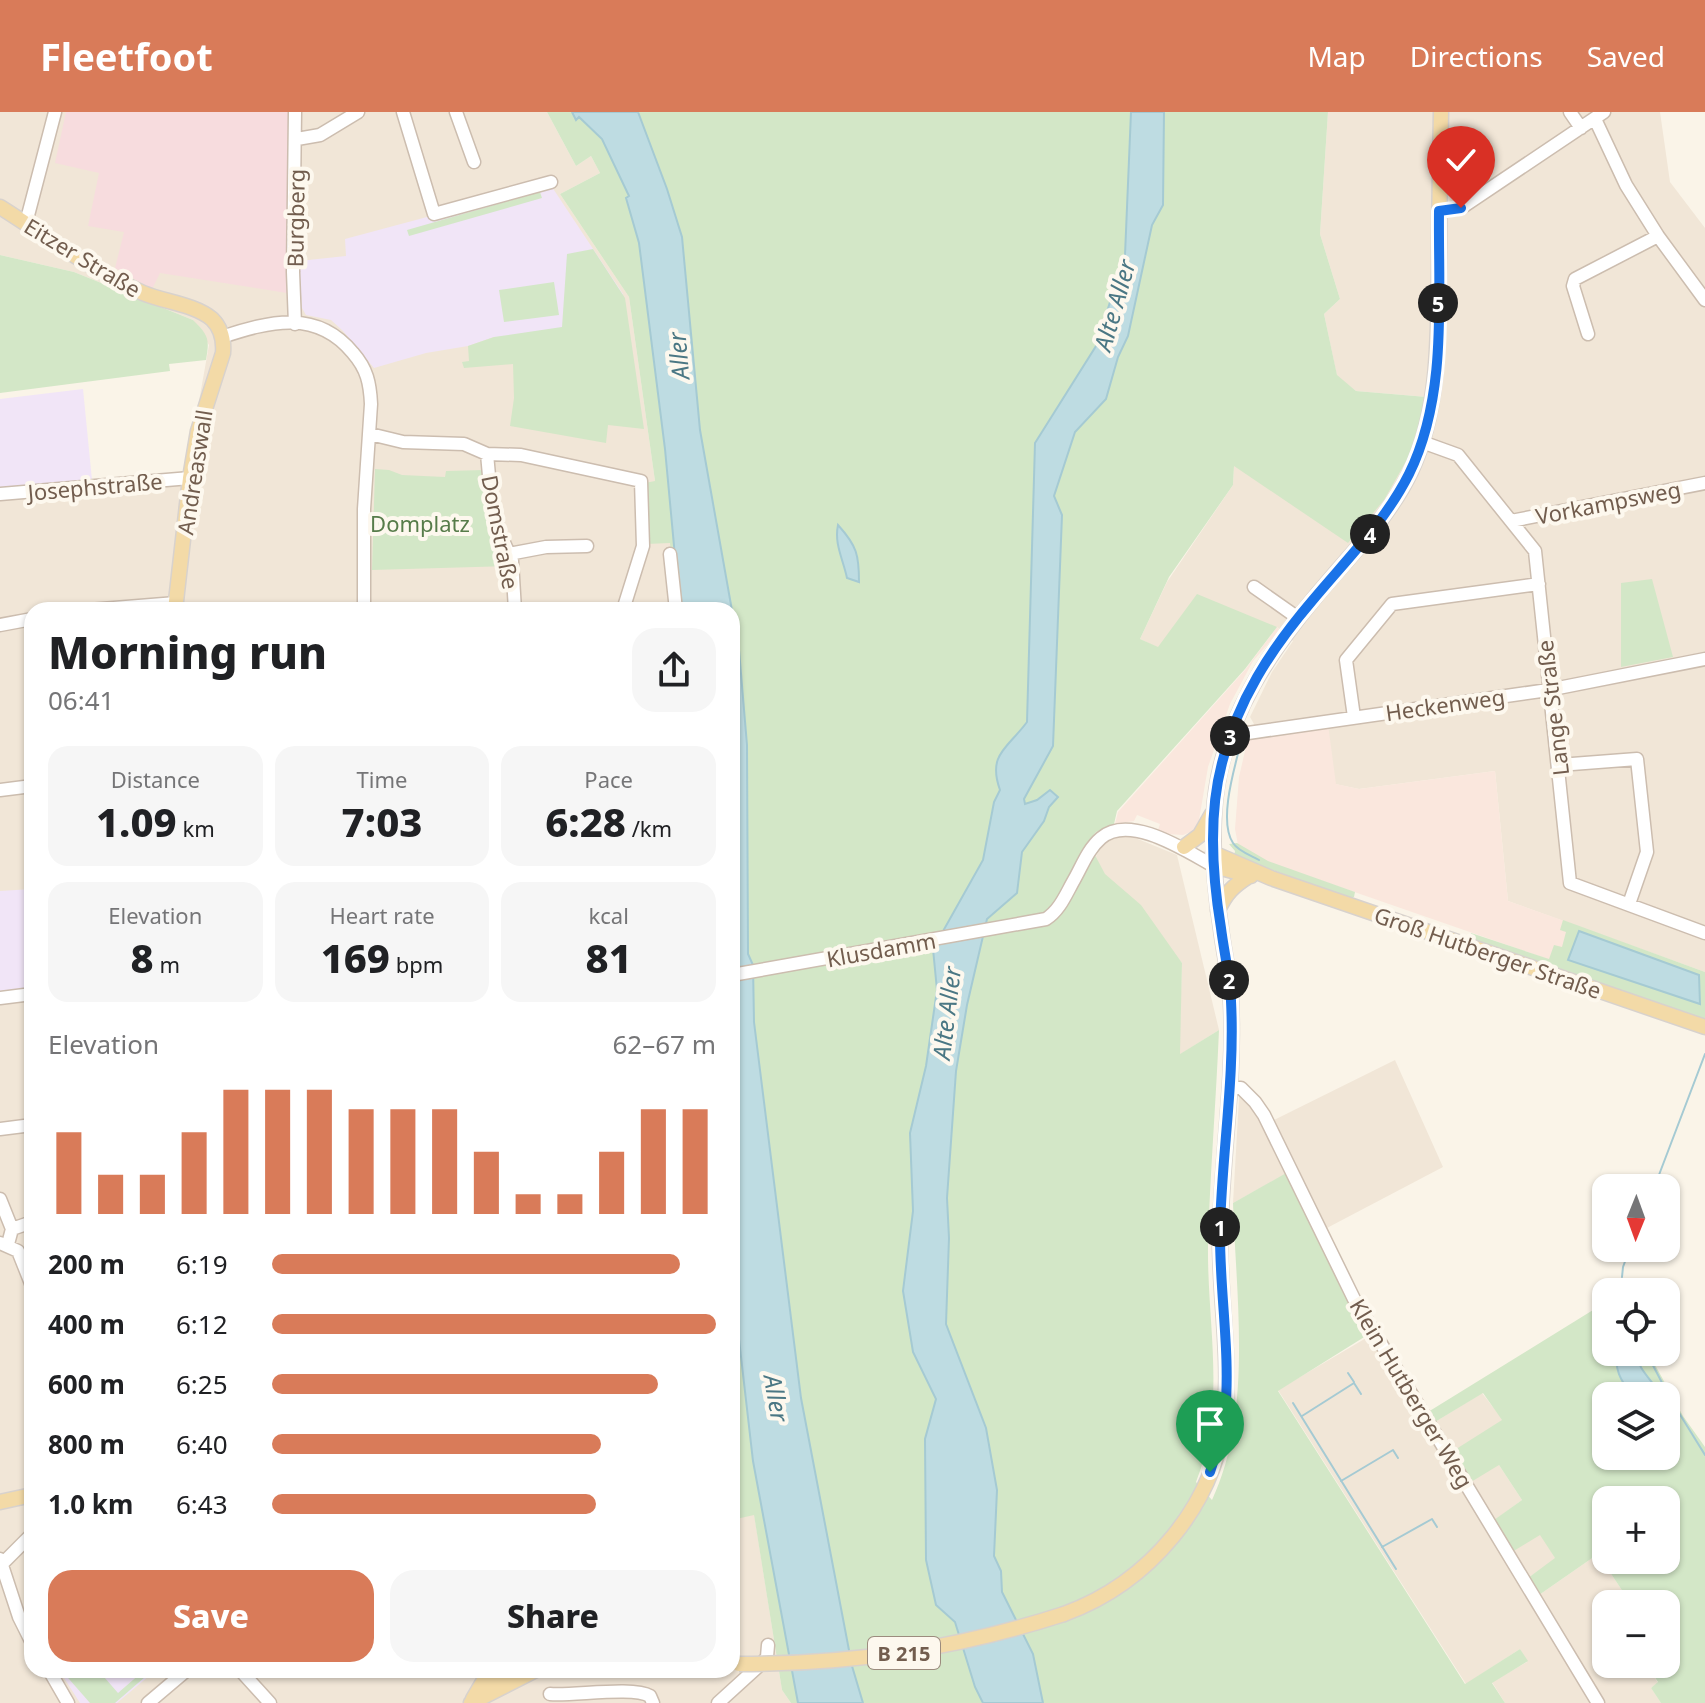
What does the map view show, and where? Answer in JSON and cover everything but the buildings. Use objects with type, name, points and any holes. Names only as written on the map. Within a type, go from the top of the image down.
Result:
[{"type":"main road","name":"B 215","points":[[740,1664],[817,1663],[880,1657],[956,1644],[1091,1604],[1132,1578],[1169,1542],[1195,1505],[1210,1472],[1225,1415],[1227,1345],[1220,1227],[1231,998],[1213,860],[1214,810],[1221,765],[1232,729],[1268,657],[1386,512],[1406,480],[1422,442],[1429,418],[1436,360],[1441,112]]},
{"type":"main road","name":"Eitzer Straße","points":[[0,207],[134,289],[205,314],[217,325],[222,337]]},
{"type":"main road","name":"Andreaswall","points":[[175,602],[190,478],[201,416],[222,357],[222,337]]},
{"type":"main road","points":[[1181,847],[1200,835],[1214,810]]},
{"type":"main road","name":"Groß Hutberger Straße","points":[[1213,860],[1249,876],[1271,878]]},
{"type":"main road","name":"Groß Hutberger Straße","points":[[1213,860],[1705,1027]]},
{"type":"main road","points":[[1218,911],[1233,885],[1249,876]]},
{"type":"main road","points":[[0,1502],[24,1497]]},
{"type":"main road","points":[[478,1687],[509,1678]]},
{"type":"street","points":[[26,223],[55,112]]},
{"type":"street","name":"Burgberg","points":[[295,112],[295,324]]},
{"type":"street","points":[[297,139],[320,135],[358,112]]},
{"type":"street","points":[[403,112],[434,214],[551,182]]},
{"type":"street","points":[[456,112],[474,162]]},
{"type":"street","points":[[1570,112],[1581,128]]},
{"type":"street","points":[[1439,211],[1461,208],[1600,115],[1626,185],[1658,236],[1705,300]]},
{"type":"street","points":[[1588,334],[1573,286],[1575,279],[1658,236]]},
{"type":"street","points":[[222,337],[255,326],[313,325],[328,329],[341,339],[364,366],[371,387],[364,509],[364,602]]},
{"type":"street","points":[[370,434],[403,442],[464,444],[487,454],[521,455],[641,481],[643,546],[626,602]]},
{"type":"street","name":"Lange Straße","points":[[1422,442],[1458,455],[1535,551],[1570,883],[1705,933]]},
{"type":"street","name":"Domstraße","points":[[487,454],[491,497],[499,531],[512,561],[515,602]]},
{"type":"street","name":"Josephstraße","points":[[0,494],[190,478]]},
{"type":"street","name":"Vorkampsweg","points":[[1511,521],[1705,483]]},
{"type":"street","points":[[509,554],[546,547],[587,546]]},
{"type":"street","points":[[670,554],[675,602]]},
{"type":"street","points":[[1354,717],[1346,660],[1392,604],[1539,584]]},
{"type":"street","points":[[1254,587],[1298,618]]},
{"type":"street","points":[[0,625],[24,620]]},
{"type":"street","name":"Heckenweg","points":[[1232,729],[1248,733],[1548,690],[1705,659]]},
{"type":"street","points":[[1559,765],[1637,759],[1647,852],[1629,904]]},
{"type":"street","points":[[0,790],[24,787]]},
{"type":"street","name":"Groß Hutberger Straße","points":[[1030,923],[1046,919],[1057,910],[1093,846],[1108,833],[1129,829],[1213,860]]},
{"type":"street","name":"Klusdamm","points":[[740,974],[1030,923]]},
{"type":"street","points":[[0,998],[24,995]]},
{"type":"street","name":"Klein Hutberger Weg","points":[[1229,1088],[1241,1088],[1264,1115],[1354,1299],[1598,1703]]},
{"type":"street","points":[[0,1129],[24,1126]]},
{"type":"street","points":[[0,1199],[12,1229]]},
{"type":"street","points":[[24,1225],[12,1229],[4,1244],[18,1251],[24,1266]]},
{"type":"street","points":[[24,1541],[1,1563],[24,1627]]},
{"type":"street","points":[[718,1703],[763,1662],[767,1657],[768,1645]]},
{"type":"street","points":[[54,1678],[68,1703]]},
{"type":"street","points":[[148,1703],[178,1678]]},
{"type":"street","points":[[247,1678],[270,1703]]},
{"type":"street","points":[[550,1694],[571,1696],[637,1691],[650,1696],[653,1703]]},
{"type":"shaded area","points":[[0,112],[547,112],[576,166],[591,156],[600,173],[560,194],[629,297],[655,481],[673,542],[679,602],[24,602],[24,1678],[740,1678],[740,1518],[754,1514],[782,1690],[791,1703],[0,1703],[0,499],[185,480],[209,345],[193,320],[74,272],[0,255]]},
{"type":"shaded area","points":[[66,112],[288,112],[287,293],[160,273],[152,289],[115,268],[124,232],[88,226],[99,173],[55,163]]},
{"type":"shaded area","points":[[1328,112],[1660,112],[1670,182],[1705,228],[1705,972],[1508,901],[1495,771],[1359,789],[1335,784],[1248,738],[1254,724],[1250,717],[1272,672],[1293,641],[1277,627],[1158,648],[1140,639],[1167,582],[1233,485],[1234,465],[1427,397],[1356,391],[1337,376],[1324,314],[1340,299],[1320,234]]},
{"type":"shaded area","points":[[550,184],[623,294],[589,354],[494,337],[374,368],[331,320],[306,315],[302,308],[299,261],[346,256],[345,239]]},
{"type":"shaded area","points":[[83,389],[92,480],[0,488],[0,399]]},
{"type":"shaded area","points":[[1277,627],[1280,630],[1253,661],[1230,704],[1208,767],[1199,820],[1193,831],[1183,835],[1167,834],[1158,830],[1160,824],[1137,815],[1134,821],[1115,824],[1118,812],[1245,670]]},
{"type":"shaded area","points":[[1328,724],[1336,784],[1359,789],[1495,771],[1508,901],[1573,924],[1559,963],[1265,861],[1238,845],[1235,829],[1239,777],[1248,738]]},
{"type":"shaded area","points":[[1128,835],[1177,855],[1219,1030],[1179,1055],[1182,963],[1092,863],[1104,843],[1114,837]]},
{"type":"shaded area","points":[[24,890],[24,988],[0,991],[0,891]]},
{"type":"shaded area","points":[[1395,1060],[1443,1167],[1325,1229],[1288,1173],[1233,1203],[1240,1081],[1272,1121]]},
{"type":"shaded area","points":[[1378,1331],[1435,1422],[1482,1393],[1503,1420],[1453,1452],[1499,1465],[1522,1500],[1495,1520],[1541,1535],[1556,1559],[1528,1578],[1539,1595],[1592,1558],[1592,1574],[1611,1574],[1622,1590],[1592,1590],[1592,1678],[1655,1678],[1658,1683],[1651,1688],[1661,1703],[1505,1703],[1492,1682],[1527,1662],[1520,1649],[1466,1684],[1278,1390]]},
{"type":"shaded area","points":[[64,1678],[147,1678],[117,1703],[80,1703]]},
{"type":"green space","points":[[547,112],[1328,112],[1320,234],[1340,299],[1324,314],[1337,375],[1356,391],[1427,397],[1409,456],[1384,500],[1348,543],[1234,466],[1233,485],[1169,577],[1140,639],[1158,647],[1197,594],[1277,627],[1245,669],[1117,811],[1114,824],[1096,832],[1088,842],[1105,874],[1141,905],[1182,963],[1180,1054],[1219,1030],[1208,1245],[1213,1395],[1211,1424],[1196,1482],[1212,1500],[1225,1466],[1233,1430],[1239,1354],[1233,1203],[1288,1172],[1369,1334],[1278,1391],[1465,1684],[1520,1649],[1528,1661],[1492,1683],[1505,1703],[791,1703],[782,1690],[754,1515],[740,1518],[740,602],[676,602],[670,543],[646,544],[645,483],[655,481],[629,297],[560,194],[600,173],[591,156],[576,166]]},
{"type":"green space","points":[[540,192],[542,198],[409,236],[407,230]]},
{"type":"green space","points":[[593,249],[625,298],[644,429],[608,425],[606,443],[510,426],[514,398],[513,364],[464,368],[462,362],[469,361],[468,346],[494,337],[562,327],[567,254]]},
{"type":"green space","points":[[0,255],[74,272],[193,320],[207,337],[206,360],[169,364],[170,371],[0,393]]},
{"type":"green space","points":[[554,282],[559,315],[504,322],[499,290]]},
{"type":"green space","name":"Domplatz","points":[[375,469],[402,475],[445,477],[446,471],[484,470],[510,566],[372,570]]},
{"type":"green space","points":[[1652,579],[1673,657],[1621,667],[1621,583]]},
{"type":"green space","points":[[1237,843],[1268,861],[1355,892],[1354,897],[1234,856],[1235,851],[1229,844]]},
{"type":"green space","points":[[1563,920],[1705,972],[1705,1023],[1472,940],[1471,933],[1549,959],[1554,945],[1562,947],[1566,932],[1560,930]],"holes":[[[1579,932],[1700,1004],[1569,960]]]},
{"type":"green space","points":[[1592,1311],[1592,1366],[1656,1366],[1664,1382],[1592,1382],[1592,1470],[1680,1470],[1680,1411],[1705,1447],[1705,1703],[1661,1703],[1651,1688],[1658,1682],[1655,1678],[1680,1678],[1680,1590],[1622,1590],[1611,1574],[1680,1574],[1680,1486],[1592,1486],[1592,1558],[1539,1595],[1528,1578],[1555,1558],[1540,1535],[1512,1552],[1494,1520],[1522,1500],[1499,1465],[1471,1482],[1453,1451],[1502,1420],[1483,1393],[1435,1422],[1428,1412]]},
{"type":"green space","points":[[68,1678],[105,1678],[118,1693],[135,1678],[144,1678],[115,1703],[90,1703]]},
{"type":"water","name":"Aller","points":[[572,112],[638,112],[667,189],[682,237],[700,430],[731,602],[679,602],[665,449],[639,243],[626,198],[629,196],[602,139],[579,117],[576,120]]},
{"type":"water","name":"Alte Aller","points":[[1131,112],[1164,112],[1163,205],[1152,225],[1128,336],[1118,357],[1106,399],[1075,432],[1054,496],[1062,515],[1053,746],[1024,799],[1025,804],[1037,800],[1050,790],[1058,797],[1022,852],[1017,893],[987,919],[967,1005],[956,1071],[947,1198],[946,1324],[986,1428],[997,1490],[994,1556],[1001,1571],[1002,1592],[1033,1654],[1043,1703],[983,1703],[955,1622],[936,1605],[926,1560],[925,1439],[936,1399],[913,1352],[903,1291],[913,1211],[910,1133],[926,1066],[937,990],[933,949],[983,860],[994,802],[1000,790],[996,768],[998,760],[1027,722],[1035,443],[1096,346],[1125,255]]},
{"type":"water","points":[[838,525],[856,551],[859,582],[847,578],[838,545]]},
{"type":"water","name":"Aller","points":[[740,662],[747,745],[748,954],[753,965],[754,1022],[801,1398],[852,1666],[863,1703],[798,1703],[753,1461],[740,1348]]},
{"type":"water","points":[[1579,931],[1699,975],[1700,1004],[1568,960]]},
{"type":"water","points":[[1617,1366],[1641,1366],[1652,1382],[1623,1382]]},
{"type":"waterway","points":[[1239,750],[1228,797],[1227,823],[1233,843],[1259,860]]},
{"type":"waterway","points":[[1659,1174],[1705,1054]]},
{"type":"waterway","points":[[1622,1277],[1625,1262]]},
{"type":"waterway","points":[[1653,1366],[1705,1455]]},
{"type":"waterway","points":[[1348,1373],[1354,1382]]},
{"type":"waterway","points":[[1302,1416],[1354,1383],[1361,1394]]},
{"type":"waterway","points":[[1293,1403],[1396,1569]]},
{"type":"waterway","points":[[1341,1481],[1393,1450],[1398,1458]]},
{"type":"waterway","points":[[1382,1547],[1432,1519],[1437,1527]]},
{"type":"route","points":[[1210,1472],[1225,1415],[1227,1345],[1220,1227],[1232,1036],[1231,998],[1213,853],[1215,797],[1221,765],[1239,711],[1268,657],[1381,519],[1410,471],[1429,418],[1435,375],[1439,211],[1461,208]]}]
